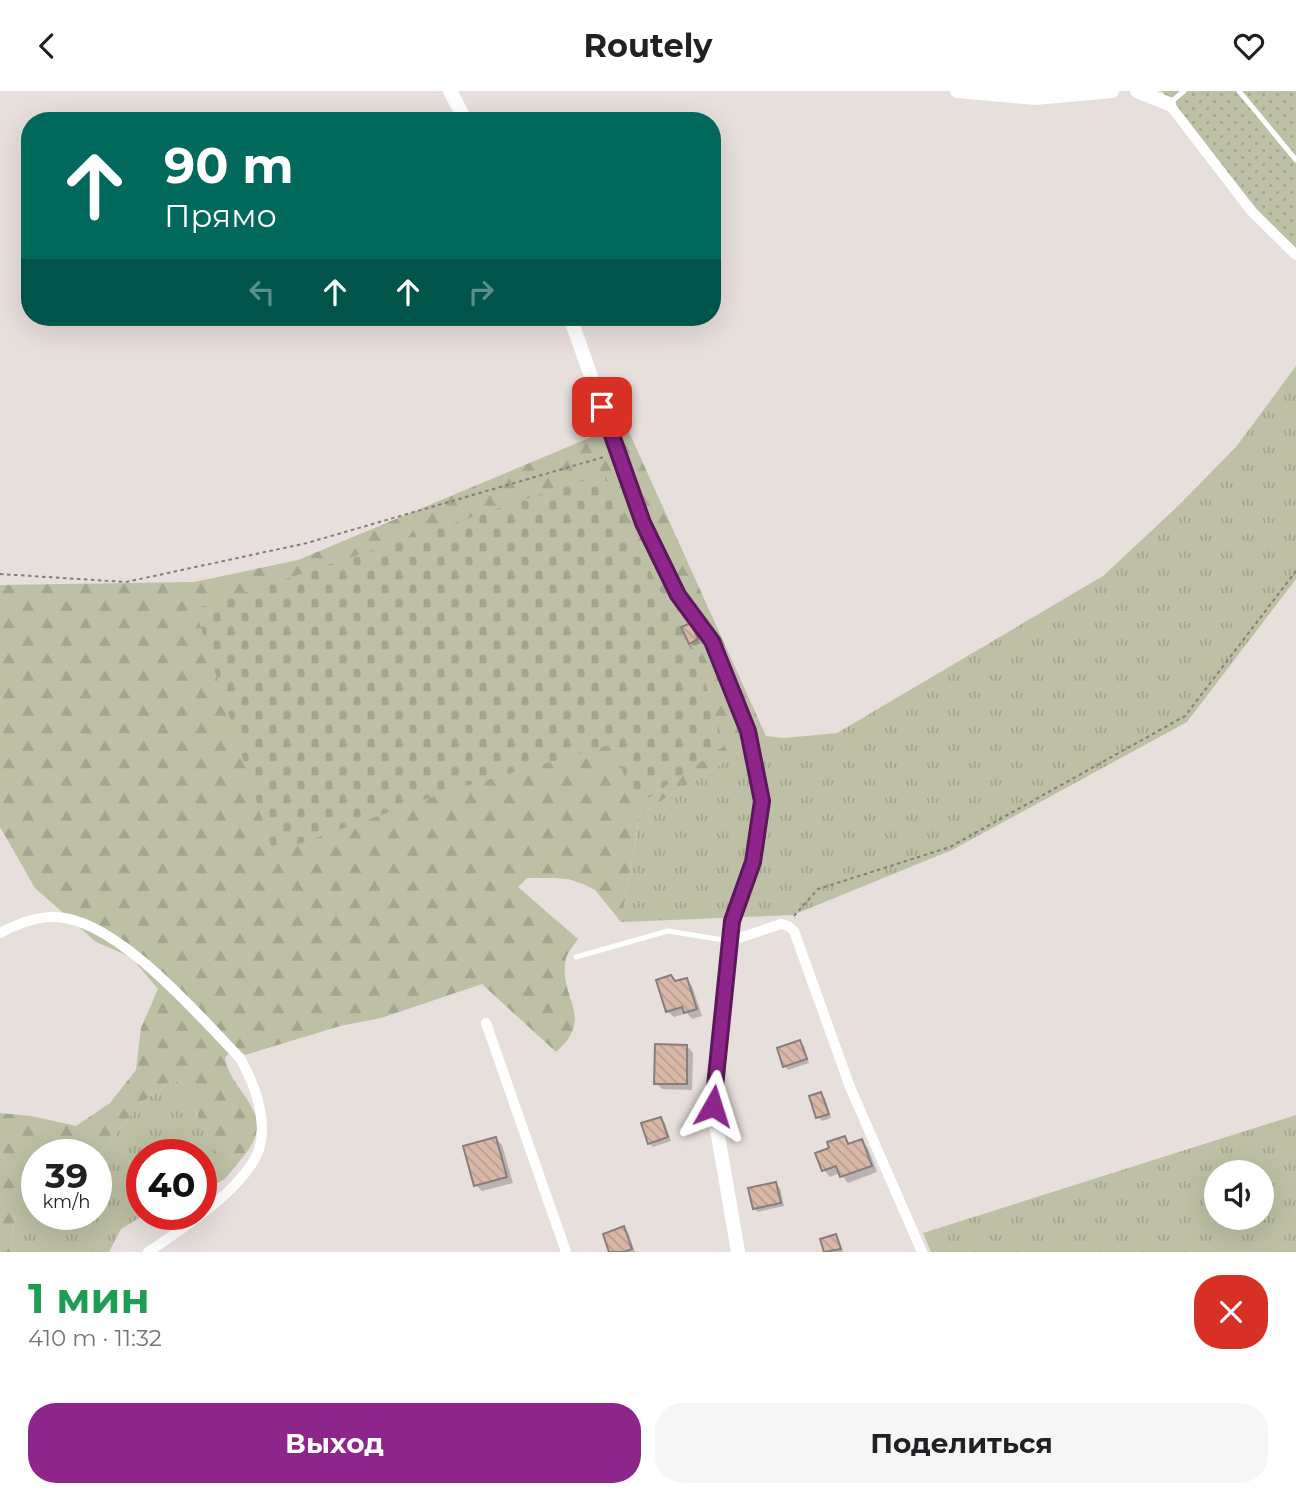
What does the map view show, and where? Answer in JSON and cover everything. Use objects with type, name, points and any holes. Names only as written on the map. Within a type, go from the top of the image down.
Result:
[{"type":"street","points":[[450,91],[461,112]]},
{"type":"street","points":[[957,91],[1035,98],[1112,91]]},
{"type":"street","points":[[1137,91],[1169,104],[1252,212],[1296,255]]},
{"type":"street","points":[[573,326],[643,523],[678,595],[712,641],[748,731],[762,801],[753,862],[732,921],[713,1106],[738,1252]]},
{"type":"street","points":[[0,933],[17,924],[37,919],[56,917],[85,923],[133,953],[240,1058],[248,1073],[260,1107],[261,1129],[260,1146],[252,1162],[234,1185],[196,1220],[148,1252]]},
{"type":"street","points":[[730,941],[781,924],[794,931],[850,1087],[922,1252]]},
{"type":"street","points":[[486,1023],[566,1252]]},
{"type":"lane","points":[[1169,104],[1184,91]]},
{"type":"lane","points":[[1239,91],[1296,160]]},
{"type":"lane","points":[[576,957],[668,931],[730,941]]},
{"type":"path","points":[[0,574],[126,582],[307,543],[618,453]]},
{"type":"path","points":[[781,924],[792,918],[818,889],[950,847],[1185,716],[1296,572]]},
{"type":"green space","points":[[1162,91],[1296,91],[1296,249],[1257,209]]},
{"type":"green space","points":[[1296,366],[1296,579],[1187,722],[952,850],[793,915],[621,922],[640,814],[766,736],[784,738],[837,733],[1103,576],[1236,447]]},
{"type":"green space","points":[[625,423],[766,736],[640,814],[621,922],[595,890],[583,884],[568,879],[527,878],[518,887],[578,939],[566,958],[565,972],[575,1017],[574,1028],[556,1052],[482,984],[381,1018],[340,1026],[245,1055],[233,1048],[225,1058],[229,1071],[250,1104],[257,1126],[255,1139],[246,1153],[232,1156],[217,1152],[217,1139],[206,1139],[189,1087],[176,1081],[164,1086],[141,1103],[112,1139],[21,1139],[21,1204],[14,1224],[10,1252],[0,1252],[0,1113],[31,1116],[76,1126],[110,1103],[136,1070],[141,1028],[158,989],[131,957],[96,942],[35,888],[0,827],[0,585],[194,582],[298,560]]},
{"type":"green space","points":[[604,473],[659,589],[698,657],[724,746],[635,807],[613,744],[452,790],[273,853],[195,609]]},
{"type":"green space","points":[[176,1081],[189,1087],[197,1116],[216,1139],[126,1139],[126,1226],[121,1229],[109,1252],[10,1252],[14,1224],[21,1204],[21,1230],[112,1230],[112,1139],[141,1103],[164,1086]]},
{"type":"green space","points":[[1296,1115],[1296,1252],[931,1252],[923,1233]]},
{"type":"green space","points":[[217,1140],[230,1156],[246,1153],[225,1179],[217,1183]]},
{"type":"building","points":[[691,623],[698,639],[689,644],[681,627]]},
{"type":"building","points":[[671,975],[675,981],[687,978],[697,1009],[684,1013],[682,1007],[666,1012],[656,980]]},
{"type":"building","points":[[800,1040],[807,1059],[783,1067],[777,1048]]},
{"type":"building","points":[[655,1044],[687,1045],[687,1084],[654,1084]]},
{"type":"building","points":[[821,1092],[829,1114],[816,1118],[809,1096]]},
{"type":"building","points":[[661,1117],[668,1137],[648,1144],[641,1123]]},
{"type":"building","points":[[845,1136],[848,1144],[862,1139],[872,1166],[840,1177],[836,1166],[822,1171],[815,1153],[829,1148],[827,1142]]},
{"type":"building","points":[[496,1137],[507,1177],[474,1186],[463,1146]]},
{"type":"building","points":[[776,1182],[781,1203],[753,1209],[748,1188]]},
{"type":"building","points":[[624,1226],[632,1249],[609,1252],[603,1234]]},
{"type":"building","points":[[836,1234],[841,1249],[824,1252],[820,1239]]},
{"type":"route","points":[[602,407],[643,523],[678,595],[712,641],[748,731],[762,801],[753,862],[732,921],[713,1106]]}]
